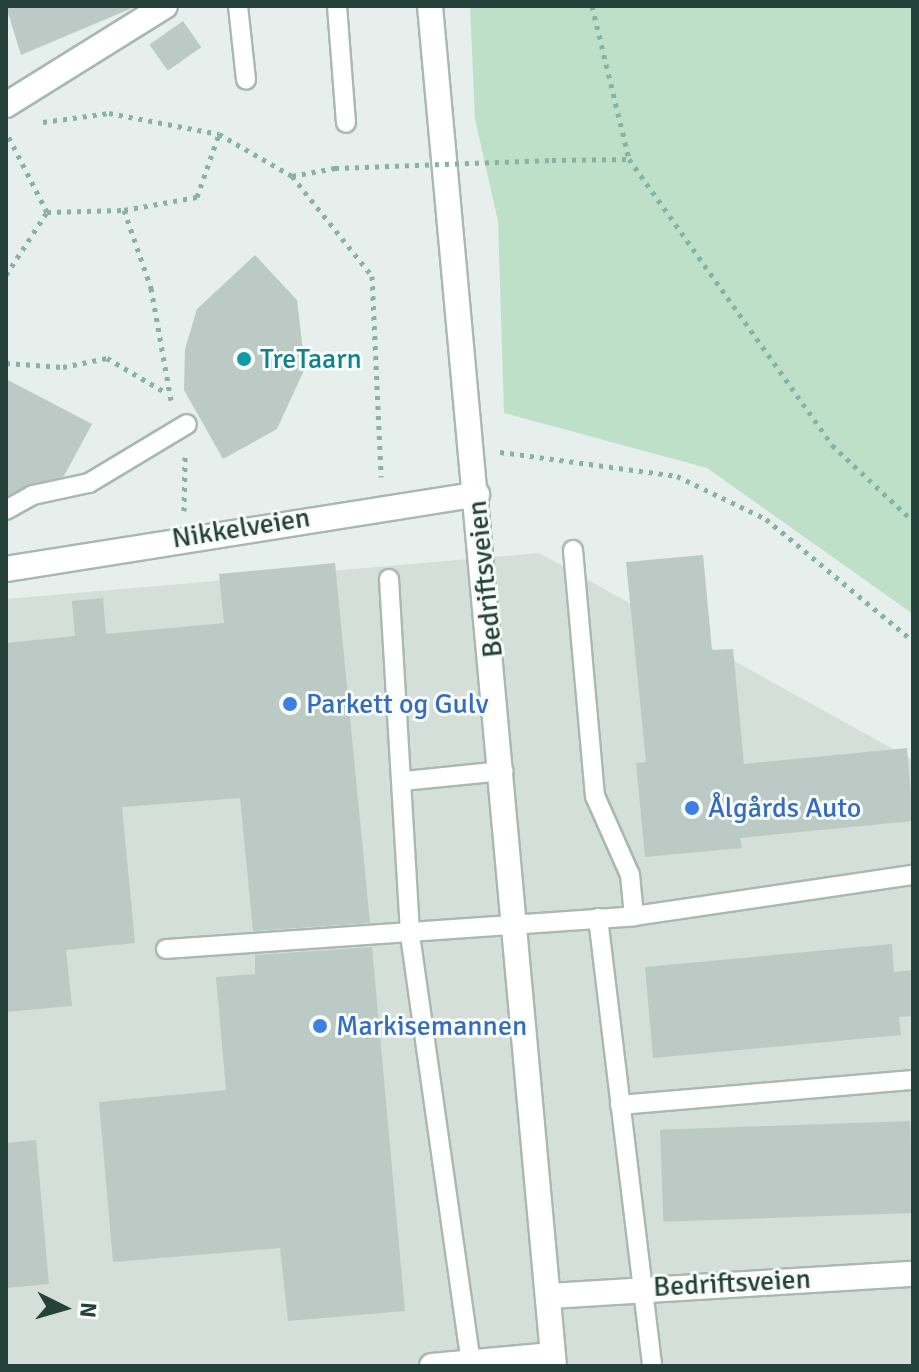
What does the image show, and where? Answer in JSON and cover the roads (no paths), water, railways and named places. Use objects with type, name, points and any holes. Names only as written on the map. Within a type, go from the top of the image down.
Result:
[{"type":"street","points":[[13,115],[165,6]]},
{"type":"street","name":"Bedriftsveien","points":[[430,6],[518,923],[553,1360]]},
{"type":"street","name":"Nikkelveien","points":[[6,569],[477,494]]},
{"type":"street","name":"Bedriftsveien","points":[[550,1296],[640,1287],[913,1274]]},
{"type":"street","points":[[432,1366],[553,1360]]},
{"type":"lane","points":[[238,6],[246,80]]},
{"type":"lane","points":[[337,6],[346,123]]},
{"type":"lane","points":[[6,510],[33,495],[89,483],[187,424]]},
{"type":"lane","points":[[573,550],[595,796],[630,875],[634,916]]},
{"type":"lane","points":[[389,579],[404,781],[410,935],[471,1364]]},
{"type":"lane","points":[[404,781],[503,771]]},
{"type":"lane","points":[[166,949],[410,935],[518,923],[634,916],[913,875]]},
{"type":"lane","points":[[598,918],[640,1287],[652,1366]]},
{"type":"lane","points":[[620,1105],[913,1080]]},
{"type":"place","name":"TreTaarn","points":[[244,359]]},
{"type":"place","name":"Parkett og Gulv","points":[[290,704]]},
{"type":"place","name":"Ålgårds Auto","points":[[692,808]]},
{"type":"place","name":"Markisemannen","points":[[320,1026]]}]
